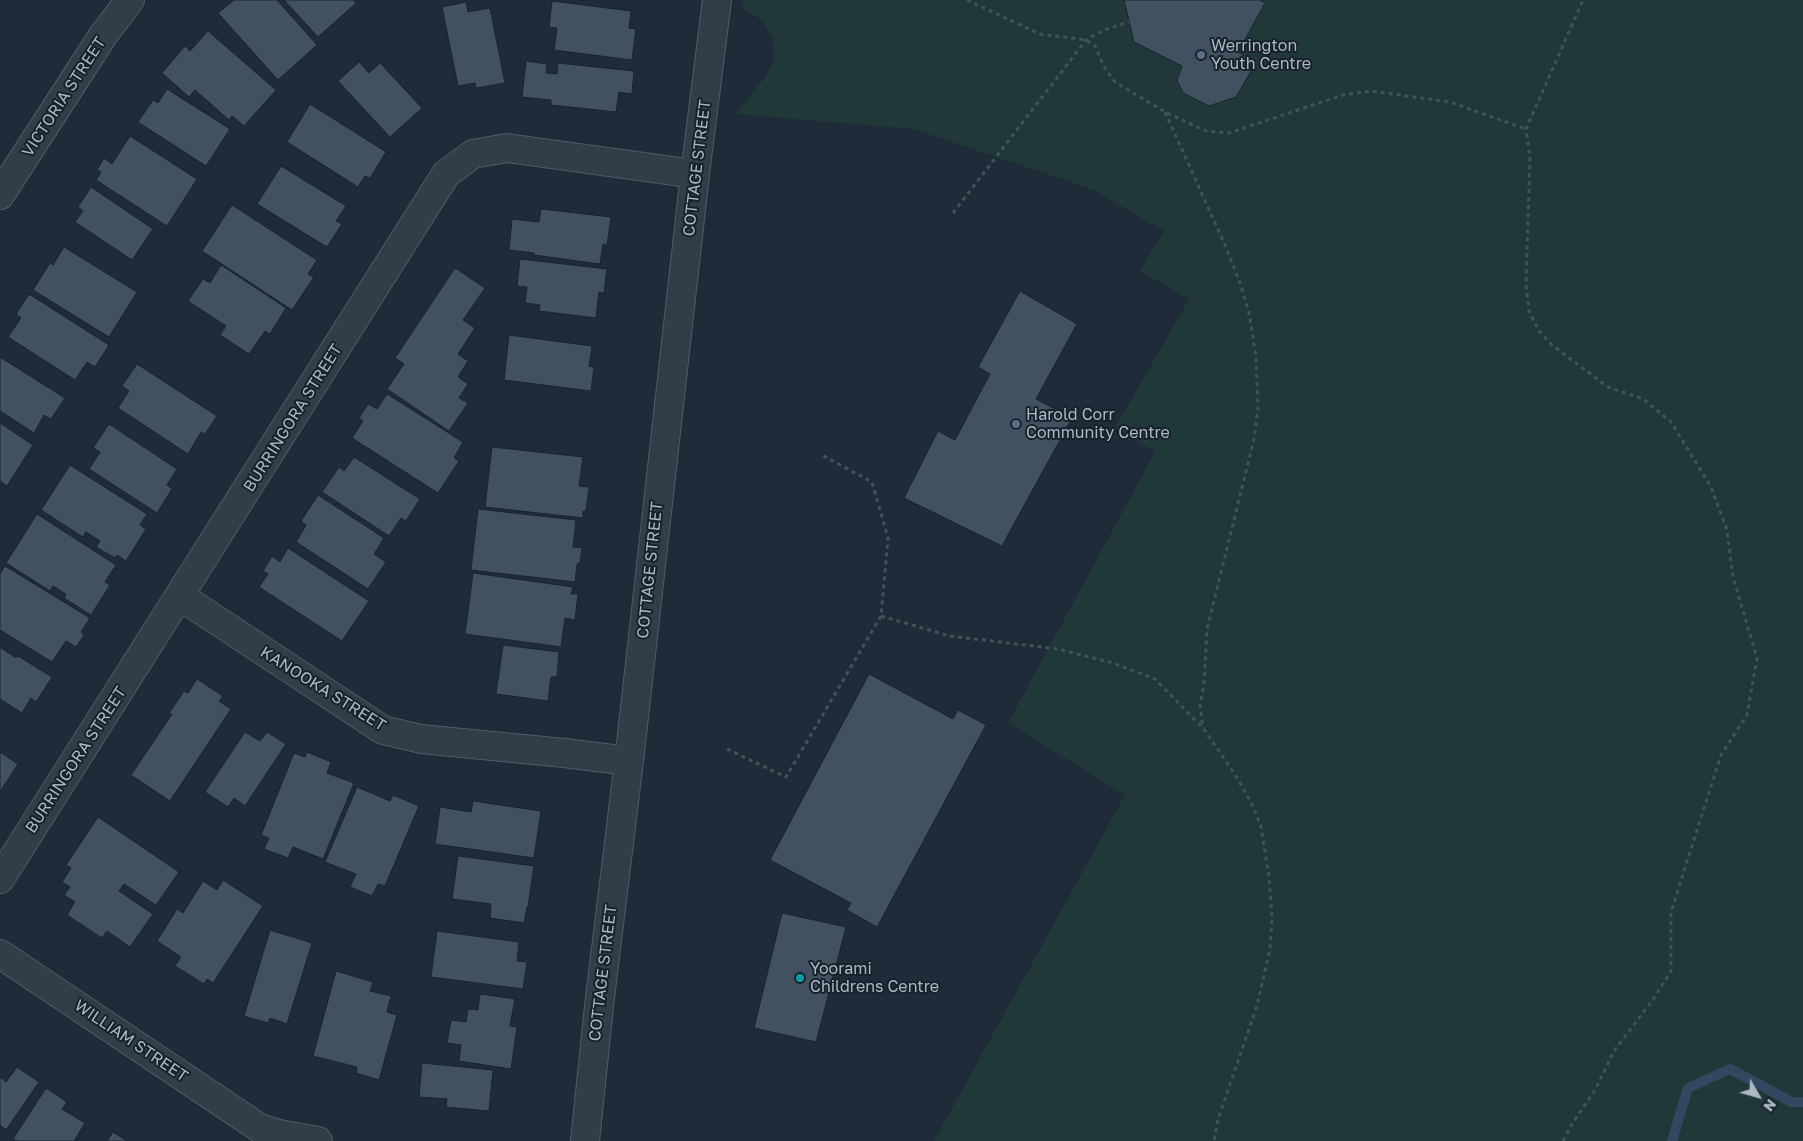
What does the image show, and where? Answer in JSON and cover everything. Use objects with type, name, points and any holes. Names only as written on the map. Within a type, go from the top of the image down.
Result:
[{"type":"street","name":"VICTORIA STREET","points":[[0,195],[104,34],[130,0]]},
{"type":"street","name":"COTTAGE STREET","points":[[584,1138],[629,761],[695,174],[717,0]]},
{"type":"street","name":"BURRINGORA STREET","points":[[0,879],[446,174],[473,154],[507,148],[695,174]]},
{"type":"street","name":"KANOOKA STREET","points":[[180,596],[383,730],[421,739],[629,761]]},
{"type":"street","name":"WILLIAM STREET","points":[[0,954],[270,1135],[278,1134],[318,1141]]},
{"type":"path","points":[[967,0],[1040,34],[1086,40],[1095,46],[1103,65],[1115,82],[1165,112],[1206,131],[1229,133],[1343,95],[1371,91],[1450,102],[1526,129]]},
{"type":"path","points":[[1563,1141],[1595,1090],[1614,1051],[1652,1001],[1671,971],[1670,912],[1721,754],[1747,715],[1757,658],[1733,577],[1727,530],[1711,487],[1671,422],[1643,399],[1608,387],[1552,345],[1539,331],[1529,311],[1526,284],[1530,157],[1526,129],[1582,0]]},
{"type":"path","points":[[953,213],[1086,40],[1104,30],[1129,22]]},
{"type":"path","points":[[1165,112],[1240,284],[1249,313],[1256,357],[1258,408],[1254,440],[1207,629],[1204,685],[1200,704],[1203,728]]},
{"type":"path","points":[[727,749],[786,777],[880,616],[888,538],[872,482],[820,454]]},
{"type":"path","points":[[880,616],[950,636],[1058,649],[1112,663],[1154,679],[1203,728],[1236,776],[1254,806],[1258,820],[1269,878],[1272,918],[1270,949],[1258,1006],[1218,1120],[1214,1141]]},
{"type":"green space","points":[[744,0],[1803,0],[1803,1141],[934,1141],[1125,795],[1008,723],[1155,452],[1115,428],[1189,299],[1140,271],[1164,231],[1094,190],[913,129],[736,114],[766,76],[775,59],[772,37],[762,20],[742,8]]},
{"type":"building","points":[[234,0],[277,0],[317,45],[278,80],[218,13]]},
{"type":"building","points":[[284,0],[353,0],[356,3],[318,37]]},
{"type":"building","name":"Werrington Youth Centre","points":[[1124,0],[1260,0],[1265,3],[1238,52],[1246,57],[1251,71],[1236,97],[1209,106],[1183,93],[1177,80],[1182,66],[1134,42]]},
{"type":"building","points":[[552,1],[631,11],[629,28],[636,29],[632,60],[554,50],[557,28],[549,27]]},
{"type":"building","points":[[466,2],[468,12],[490,8],[505,83],[476,88],[475,83],[458,86],[442,7]]},
{"type":"building","points":[[208,31],[276,90],[244,126],[232,116],[229,120],[195,90],[189,97],[162,73],[185,46],[190,51]]},
{"type":"building","points":[[526,61],[547,64],[546,73],[557,74],[558,63],[634,71],[632,94],[619,92],[616,112],[551,105],[551,100],[522,97]]},
{"type":"building","points":[[359,62],[369,73],[380,63],[422,108],[390,137],[338,81]]},
{"type":"building","points":[[167,89],[230,129],[206,166],[138,122],[153,100],[158,103]]},
{"type":"building","points":[[310,104],[386,152],[370,178],[365,176],[358,187],[287,142]]},
{"type":"building","points":[[130,136],[197,179],[167,226],[96,180],[101,172],[97,170],[104,158],[112,164]]},
{"type":"building","points":[[281,166],[346,206],[336,221],[342,224],[327,247],[257,204]]},
{"type":"building","points":[[91,187],[153,229],[132,260],[75,222],[83,211],[78,207]]},
{"type":"building","points":[[232,205],[317,260],[308,274],[314,277],[292,310],[202,251]]},
{"type":"building","points":[[541,209],[611,217],[607,245],[603,244],[600,264],[509,250],[512,219],[539,222]]},
{"type":"building","points":[[64,247],[137,292],[109,337],[33,290],[50,263],[53,265]]},
{"type":"building","points":[[520,259],[607,269],[604,293],[599,292],[596,318],[539,311],[540,305],[525,303],[527,287],[517,286]]},
{"type":"building","points":[[221,265],[286,308],[270,334],[265,331],[249,354],[220,335],[226,326],[188,301],[203,279],[210,283]]},
{"type":"building","points":[[455,268],[485,288],[463,320],[475,328],[458,354],[468,361],[458,377],[468,384],[459,398],[468,403],[449,431],[387,389],[404,364],[395,358]]},
{"type":"building","name":"Harold Corr Community Centre","points":[[1020,291],[1077,324],[1036,399],[1072,418],[1002,546],[904,498],[938,431],[955,440],[990,374],[978,367]]},
{"type":"building","points":[[29,294],[109,345],[95,367],[87,362],[75,380],[8,337],[21,318],[16,314]]},
{"type":"building","points":[[509,335],[592,346],[589,366],[594,367],[591,391],[504,380]]},
{"type":"building","points":[[0,357],[65,398],[51,419],[44,415],[34,433],[0,411]]},
{"type":"building","points":[[137,364],[217,416],[205,434],[201,432],[188,454],[118,408],[129,391],[122,386]]},
{"type":"building","points":[[387,394],[463,442],[454,458],[459,461],[438,493],[352,438],[363,421],[359,418],[368,404],[377,409]]},
{"type":"building","points":[[0,423],[33,445],[7,486],[0,481]]},
{"type":"building","points":[[109,424],[177,469],[167,485],[172,489],[157,513],[89,469],[100,452],[93,448]]},
{"type":"building","points":[[492,447],[583,457],[579,486],[589,487],[586,511],[583,511],[583,518],[485,507]]},
{"type":"building","points":[[354,457],[420,499],[406,521],[401,518],[389,536],[322,492],[339,467],[344,471]]},
{"type":"building","points":[[70,465],[147,514],[140,525],[146,529],[126,561],[117,555],[115,558],[96,547],[100,541],[86,532],[83,537],[41,510]]},
{"type":"building","points":[[318,495],[384,538],[374,554],[386,562],[368,589],[296,542],[306,525],[301,521]]},
{"type":"building","points":[[478,509],[576,520],[573,547],[582,548],[580,563],[577,564],[575,582],[471,570]]},
{"type":"building","points":[[37,514],[116,565],[105,582],[110,585],[91,615],[64,598],[66,594],[53,586],[50,591],[6,563]]},
{"type":"building","points":[[288,548],[369,601],[342,641],[259,587],[268,574],[263,571],[272,556],[280,562]]},
{"type":"building","points":[[5,566],[90,618],[81,632],[84,635],[76,647],[66,641],[52,662],[0,630],[0,574]]},
{"type":"building","points":[[473,573],[573,587],[571,594],[578,594],[575,620],[565,618],[561,647],[465,634]]},
{"type":"building","points":[[0,644],[1,648],[16,658],[18,656],[52,677],[36,702],[31,698],[22,713],[0,699]]},
{"type":"building","points":[[503,645],[559,652],[557,677],[551,677],[548,701],[496,694]]},
{"type":"building","points":[[869,674],[953,719],[958,710],[986,725],[877,927],[847,910],[851,903],[770,860]]},
{"type":"building","points":[[197,679],[223,696],[219,701],[231,709],[170,801],[131,775],[172,714],[169,713],[184,691],[188,693]]},
{"type":"building","points":[[245,732],[260,741],[267,732],[286,744],[245,806],[234,798],[228,807],[205,792]]},
{"type":"building","points":[[0,752],[18,764],[0,792]]},
{"type":"building","points":[[307,752],[331,762],[327,773],[354,783],[323,859],[293,847],[288,858],[264,849],[269,838],[261,835],[294,753],[305,757]]},
{"type":"building","points":[[357,787],[390,801],[393,795],[419,806],[385,886],[378,884],[372,896],[350,887],[356,874],[325,862]]},
{"type":"building","points":[[473,801],[541,811],[534,858],[435,844],[440,807],[471,812]]},
{"type":"building","points":[[98,817],[179,872],[156,905],[124,884],[119,891],[153,914],[130,947],[107,931],[102,938],[67,915],[75,902],[64,895],[70,887],[62,882],[71,868],[66,865]]},
{"type":"building","points":[[458,856],[534,866],[524,923],[490,918],[491,904],[452,899]]},
{"type":"building","points":[[223,880],[263,906],[213,983],[207,979],[204,984],[175,966],[181,957],[157,941],[177,909],[183,913],[203,881],[217,890]]},
{"type":"building","name":"Yoorami Childrens Centre","points":[[782,913],[846,927],[816,1042],[754,1028]]},
{"type":"building","points":[[270,930],[312,943],[287,1024],[270,1018],[268,1023],[244,1016]]},
{"type":"building","points":[[437,931],[519,942],[517,961],[527,962],[523,989],[431,977]]},
{"type":"building","points":[[336,971],[373,982],[370,991],[391,996],[387,1012],[397,1015],[379,1080],[356,1073],[357,1067],[313,1056]]},
{"type":"building","points":[[480,994],[515,999],[510,1026],[517,1027],[511,1069],[459,1061],[461,1045],[447,1043],[451,1020],[466,1022],[468,1009],[478,1010]]},
{"type":"building","points":[[422,1063],[493,1070],[489,1111],[446,1107],[447,1099],[419,1097]]},
{"type":"building","points":[[17,1067],[39,1082],[6,1130],[0,1125],[0,1077],[6,1082]]},
{"type":"building","points":[[46,1088],[67,1102],[62,1109],[85,1123],[74,1141],[17,1141],[13,1139]]},
{"type":"building","points":[[113,1132],[127,1141],[107,1141]]},
{"type":"waterway","points":[[1672,1141],[1688,1088],[1730,1069],[1792,1102],[1803,1102]]},
{"type":"place","name":"Werrington Youth Centre","points":[[1201,55]]},
{"type":"place","name":"Harold Corr Community Centre","points":[[1016,424]]},
{"type":"place","name":"Yoorami Childrens Centre","points":[[800,978]]}]
